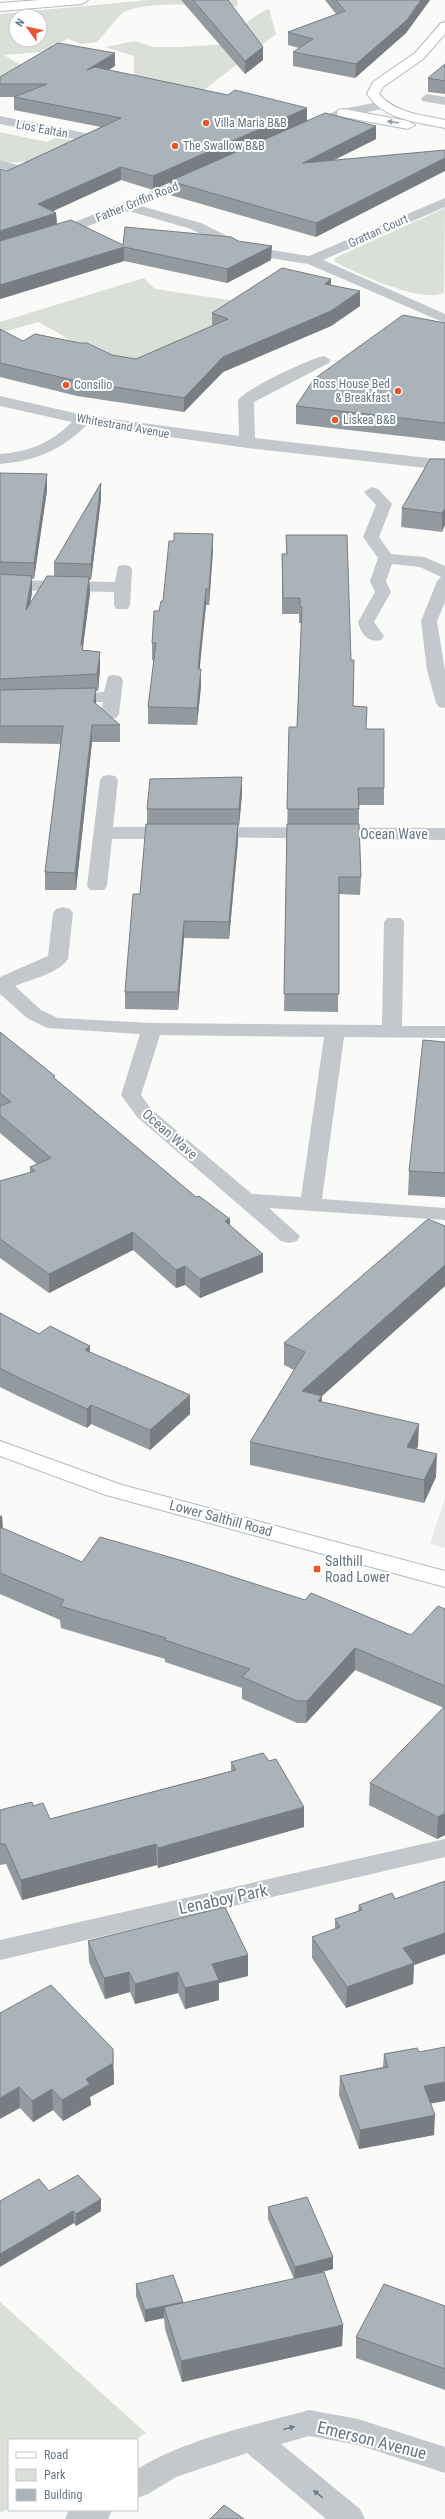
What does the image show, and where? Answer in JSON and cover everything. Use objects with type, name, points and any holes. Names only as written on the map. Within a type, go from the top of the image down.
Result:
[{"type":"main road","points":[[0,7],[82,0]]},
{"type":"main road","points":[[444,126],[407,115],[383,105],[376,100],[373,94],[374,90],[419,56],[445,26]]},
{"type":"main road","points":[[343,113],[444,126]]},
{"type":"main road","name":"Lower Salthill Road","points":[[0,1448],[114,1490],[445,1579]]},
{"type":"street","points":[[427,98],[445,101]]},
{"type":"street","points":[[298,131],[343,113],[383,105]]},
{"type":"street","name":"Lios Ealtán","points":[[0,120],[85,137]]},
{"type":"street","points":[[0,164],[16,169]]},
{"type":"street","name":"Father Griffin Road","points":[[0,250],[34,242],[208,172]]},
{"type":"street","name":"Grattan Court","points":[[311,260],[445,202]]},
{"type":"street","name":"Grattan Court","points":[[126,206],[196,226],[243,250],[258,254],[311,260],[442,315]]},
{"type":"street","points":[[247,443],[246,400],[257,392],[324,360]]},
{"type":"street","name":"Whitestrand Avenue","points":[[0,401],[83,420],[152,432],[445,465]]},
{"type":"street","points":[[0,459],[26,457],[41,452],[66,438],[83,420]]},
{"type":"street","points":[[372,492],[384,504],[371,537],[386,558],[424,562],[445,573]]},
{"type":"street","points":[[375,636],[368,629],[366,622],[383,592],[378,581],[386,558]]},
{"type":"street","points":[[122,605],[124,570]]},
{"type":"street","points":[[445,582],[429,621],[440,670],[445,703]]},
{"type":"street","points":[[0,585],[123,587]]},
{"type":"street","points":[[52,699],[111,706],[114,680]]},
{"type":"street","points":[[97,886],[108,780]]},
{"type":"street","name":"Ocean Wave","points":[[103,833],[445,834]]},
{"type":"street","points":[[63,913],[58,959],[42,968],[0,984],[34,1014],[54,1024],[152,1029],[445,1032]]},
{"type":"street","points":[[392,1032],[394,922]]},
{"type":"street","name":"Ocean Wave","points":[[152,1029],[131,1095],[144,1113],[289,1236]]},
{"type":"street","points":[[311,1204],[335,1030]]},
{"type":"street","points":[[246,1200],[445,1214]]},
{"type":"street","name":"Lenaboy Park","points":[[0,1950],[67,1933],[296,1884],[445,1848]]},
{"type":"street","name":"Emerson Avenue","points":[[138,2484],[165,2468],[251,2438],[309,2423],[358,2432],[445,2460]]},
{"type":"street","points":[[251,2438],[349,2519]]},
{"type":"street","points":[[81,2519],[94,2511]]},
{"type":"shaded area","points":[[445,1498],[445,1548],[430,1544]]},
{"type":"green space","points":[[149,0],[237,0],[238,6],[163,5],[135,8],[121,14],[97,42],[81,44],[68,39],[41,52],[4,55],[21,65],[134,79],[134,56],[105,47],[135,41],[154,47],[233,44],[239,32],[247,22],[269,9],[276,34],[200,93],[0,78],[0,14],[8,13],[8,48],[48,48],[48,9]]},
{"type":"green space","points":[[0,132],[47,142],[61,135],[70,139],[69,144],[45,156],[27,161],[9,162],[0,160]]},
{"type":"green space","points":[[445,208],[444,293],[433,295],[405,291],[373,280],[335,262],[334,259],[341,255]]},
{"type":"green space","points":[[144,278],[155,289],[229,300],[262,310],[127,366],[89,355],[62,335],[38,322],[0,333],[0,322]]},
{"type":"green space","points":[[0,2302],[146,2433],[136,2439],[8,2439],[8,2509],[0,2513]]},
{"type":"building","points":[[193,0],[228,0],[263,47],[245,61]]},
{"type":"building","points":[[336,0],[421,0],[407,20],[356,64],[293,52],[313,39],[288,32],[345,11]]},
{"type":"building","points":[[58,43],[115,53],[87,70],[95,67],[228,95],[235,90],[307,108],[153,176],[121,167],[38,204],[56,213],[0,231],[0,169],[7,171],[121,118],[14,97],[47,84],[0,84],[0,77]]},
{"type":"building","points":[[445,64],[445,81],[428,78]]},
{"type":"building","points":[[325,113],[376,126],[303,163],[445,150],[445,158],[316,223],[170,181]]},
{"type":"building","points":[[71,220],[123,245],[125,227],[231,237],[238,241],[272,246],[227,269],[124,247],[0,285],[0,241]]},
{"type":"building","points":[[282,268],[331,279],[325,284],[360,291],[331,311],[223,357],[184,398],[77,381],[0,363],[0,329],[23,341],[35,334],[87,343],[112,355],[136,359],[228,319],[212,313]]},
{"type":"building","points":[[403,315],[445,323],[445,423],[296,406],[314,379]]},
{"type":"building","points":[[430,459],[445,459],[445,508],[442,513],[402,508]]},
{"type":"building","points":[[0,473],[47,474],[34,563],[0,562]]},
{"type":"building","points":[[101,483],[91,564],[54,563]]},
{"type":"building","points":[[174,533],[213,534],[209,589],[206,589],[198,669],[201,669],[197,708],[148,707],[156,643],[152,643],[154,611],[159,611],[161,601],[163,601],[169,541],[174,541]]},
{"type":"building","points":[[286,535],[347,535],[351,660],[354,660],[353,706],[367,707],[366,729],[384,729],[384,788],[358,788],[359,809],[287,809],[289,727],[297,727],[302,607],[300,607],[300,598],[283,598],[282,554],[287,554]]},
{"type":"building","points":[[0,574],[32,576],[26,610],[47,576],[89,577],[81,645],[83,645],[82,650],[100,652],[97,674],[0,679]]},
{"type":"building","points":[[96,688],[94,702],[120,725],[92,725],[75,873],[45,872],[63,726],[0,726],[0,690]]},
{"type":"building","points":[[242,777],[239,809],[147,809],[150,779]]},
{"type":"building","points":[[146,824],[238,824],[229,922],[184,921],[178,992],[125,992],[133,894],[140,894]]},
{"type":"building","points":[[287,824],[359,824],[361,877],[339,877],[339,994],[284,994]]},
{"type":"building","points":[[0,1032],[55,1076],[53,1077],[196,1197],[199,1196],[230,1219],[225,1221],[263,1254],[200,1279],[185,1266],[176,1270],[133,1232],[49,1274],[0,1239],[0,1181],[35,1171],[30,1167],[51,1158],[0,1115],[0,1106],[11,1102],[0,1093]]},
{"type":"building","points":[[423,1040],[445,1042],[445,1173],[409,1171]]},
{"type":"building","points":[[428,1219],[445,1226],[445,1265],[302,1391],[322,1396],[318,1401],[419,1424],[407,1447],[437,1454],[424,1480],[250,1442],[305,1352],[284,1343]]},
{"type":"building","points":[[0,1313],[39,1334],[50,1326],[90,1346],[85,1350],[190,1395],[150,1430],[91,1405],[87,1409],[0,1368]]},
{"type":"building","points":[[0,1527],[82,1562],[100,1537],[190,1563],[305,1600],[311,1593],[411,1635],[438,1606],[445,1609],[445,1686],[355,1648],[307,1701],[297,1701],[242,1677],[250,1669],[165,1640],[166,1638],[60,1606],[64,1600],[0,1573]]},
{"type":"building","points":[[445,1706],[445,1813],[438,1817],[370,1783]]},
{"type":"building","points":[[263,1753],[269,1761],[276,1759],[304,1807],[158,1848],[156,1844],[21,1880],[5,1844],[0,1844],[0,1810],[32,1802],[33,1806],[43,1803],[50,1819],[236,1770],[231,1762]]},
{"type":"building","points":[[445,1881],[445,1933],[403,1948],[414,1963],[347,1987],[312,1937],[340,1927],[335,1919],[362,1910],[359,1905],[392,1893],[395,1899]]},
{"type":"building","points":[[225,1907],[248,1955],[212,1964],[219,1980],[185,1988],[178,1972],[135,1984],[129,1972],[104,1978],[88,1941]]},
{"type":"building","points":[[51,1985],[113,2049],[113,2063],[86,2079],[90,2084],[62,2100],[52,2089],[32,2101],[19,2087],[0,2098],[0,2013]]},
{"type":"building","points":[[445,2047],[445,2082],[424,2086],[435,2115],[360,2130],[340,2076],[388,2067],[384,2054],[417,2048],[419,2052]]},
{"type":"building","points":[[78,2175],[101,2199],[76,2214],[73,2211],[0,2254],[0,2201],[39,2179],[49,2191]]},
{"type":"building","points":[[307,2197],[333,2257],[295,2267],[268,2207]]},
{"type":"building","points":[[324,2272],[343,2325],[181,2361],[164,2307]]},
{"type":"building","points":[[173,2275],[183,2302],[145,2310],[136,2284]]},
{"type":"building","points":[[384,2284],[445,2306],[445,2369],[356,2337]]},
{"type":"building","points":[[224,2505],[244,2519],[210,2519]]},
{"type":"place","name":"Villa Maria B&B","points":[[206,123]]},
{"type":"place","name":"The Swallow B&B","points":[[175,146]]},
{"type":"place","name":"Consilio","points":[[66,385]]},
{"type":"place","name":"Ross House Bed & Breakfast","points":[[398,391]]},
{"type":"place","name":"Liskea B&B","points":[[335,420]]},
{"type":"place","name":"Salthill Road Lower","points":[[317,1569]]}]
